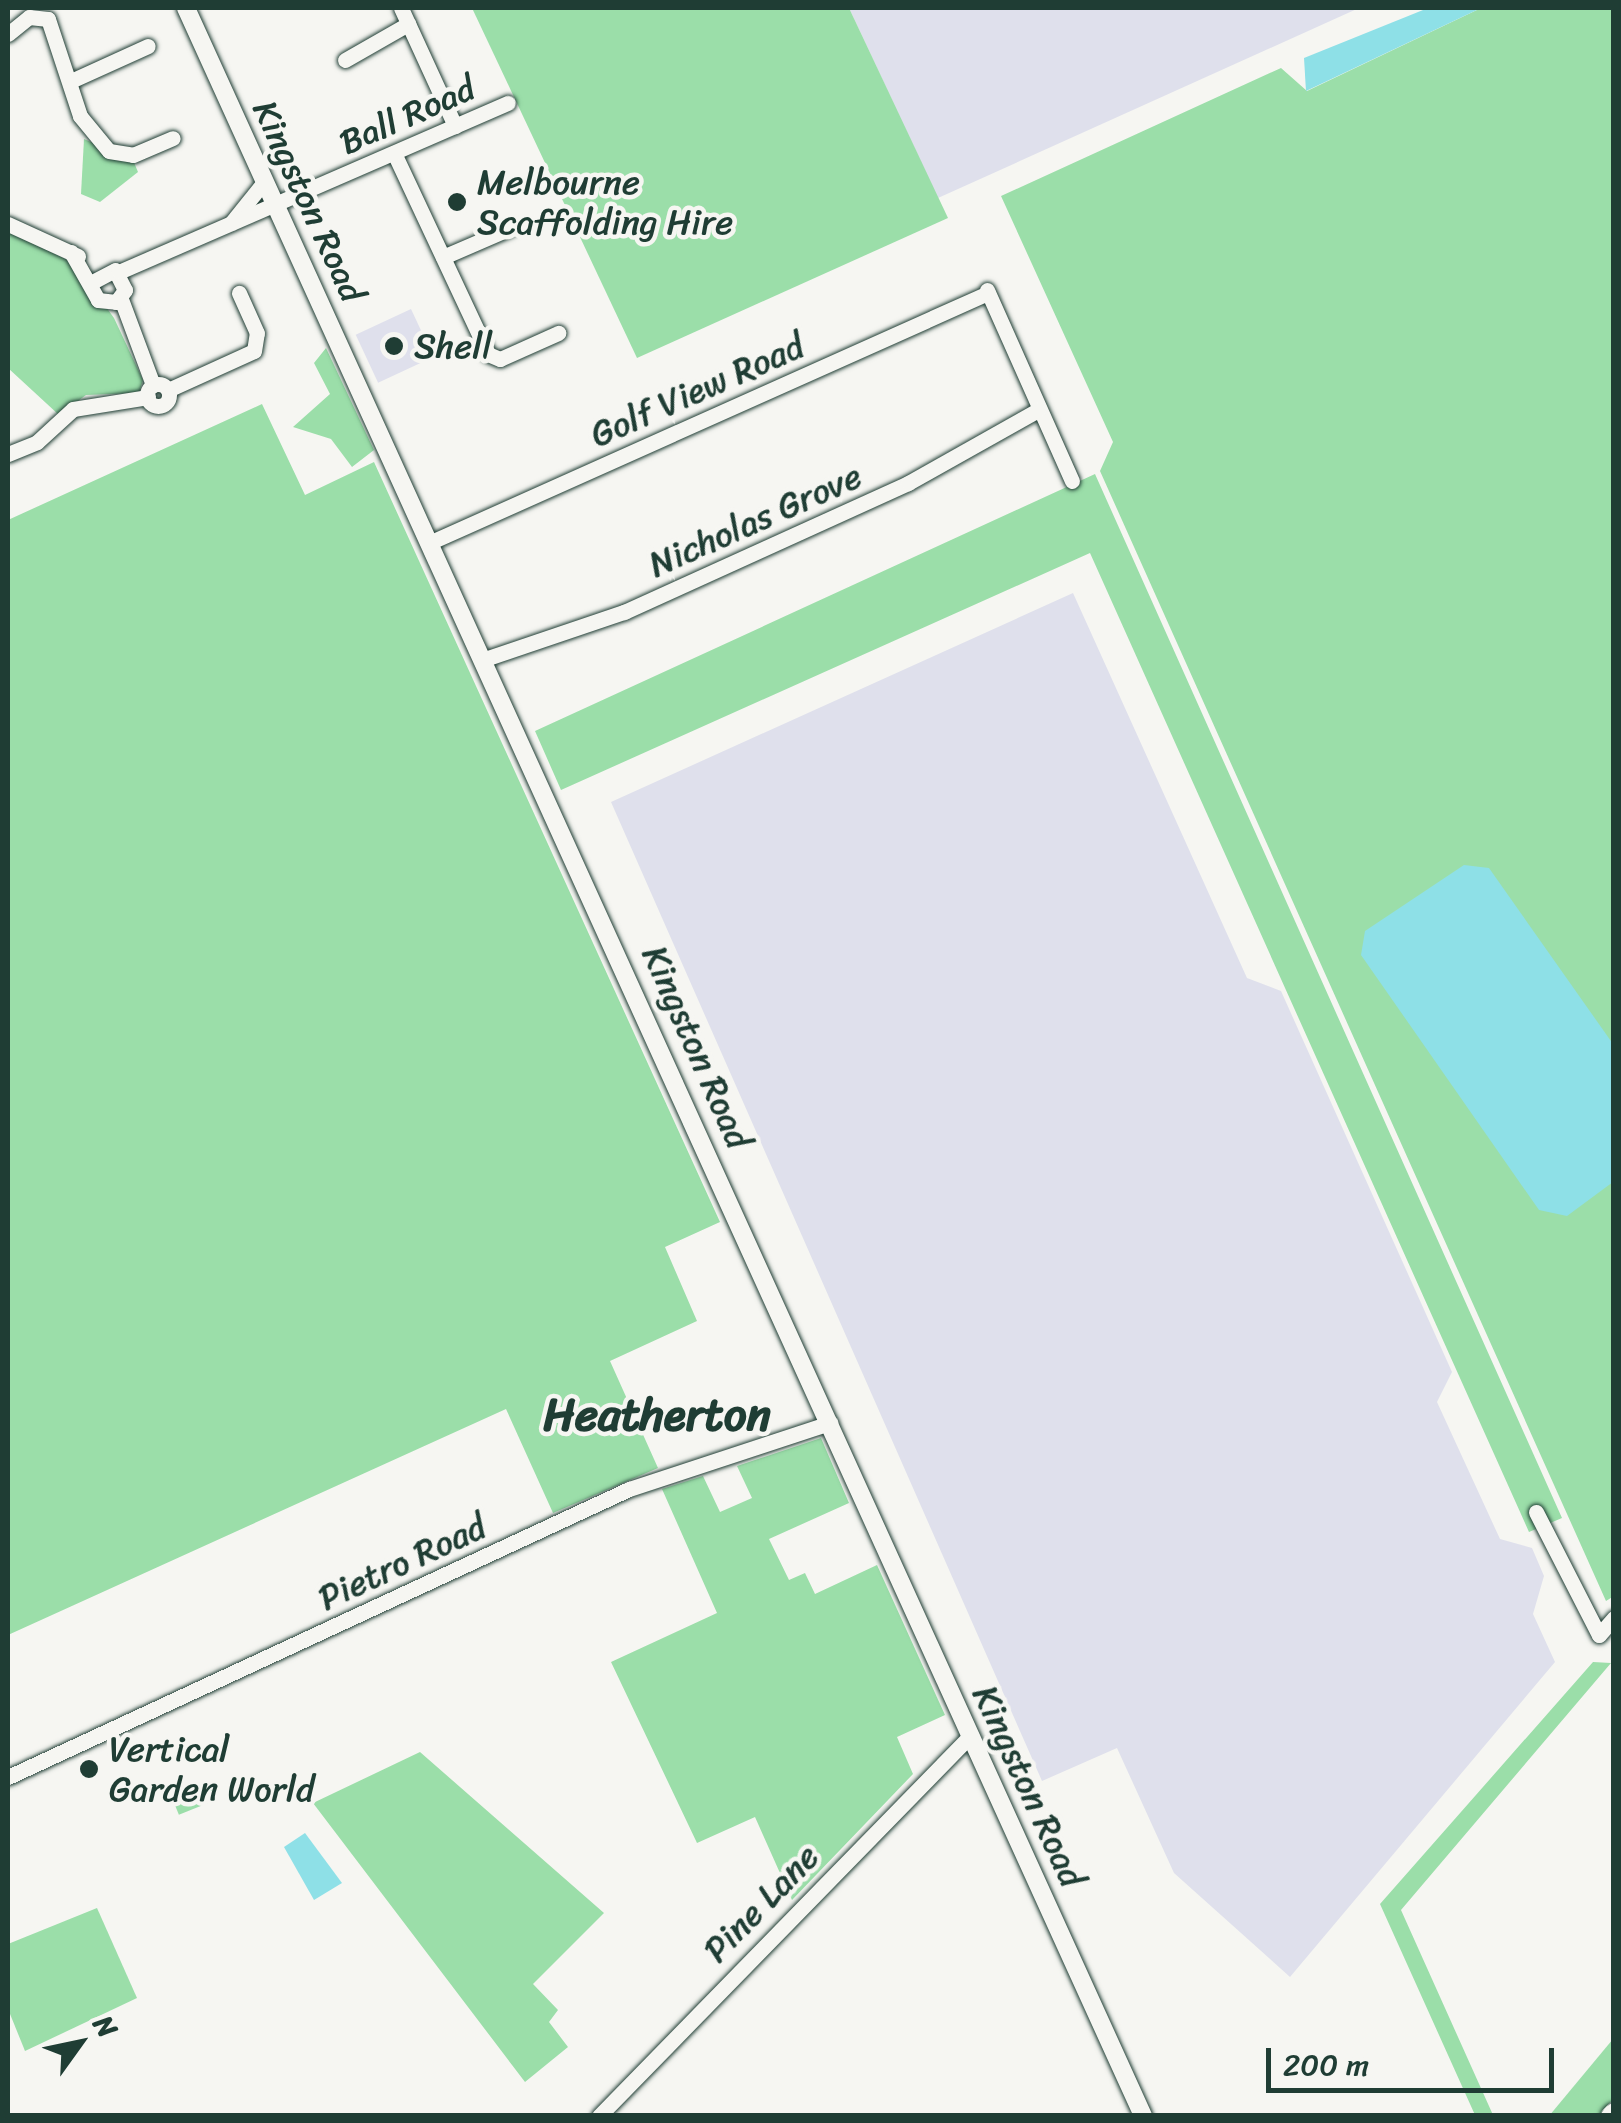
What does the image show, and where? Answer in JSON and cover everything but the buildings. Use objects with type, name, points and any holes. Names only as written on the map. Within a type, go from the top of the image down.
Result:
[{"type":"main road","name":"Kingston Road","points":[[186,8],[485,659],[1142,2116]]},
{"type":"street","points":[[400,8],[456,126]]},
{"type":"street","points":[[8,34],[44,11],[73,80],[80,116],[109,151],[136,155],[173,138]]},
{"type":"street","points":[[345,60],[408,24]]},
{"type":"street","points":[[73,80],[148,46]]},
{"type":"street","name":"Ball Road","points":[[112,285],[232,223],[276,208],[508,103]]},
{"type":"street","points":[[394,153],[493,358],[558,333]]},
{"type":"street","points":[[232,223],[264,182]]},
{"type":"street","points":[[8,224],[71,252],[112,285],[124,323],[156,391]]},
{"type":"street","points":[[443,257],[510,228]]},
{"type":"street","name":"Golf View Road","points":[[431,542],[987,292],[1038,410]]},
{"type":"street","points":[[8,454],[37,442],[73,408],[156,391],[254,351],[257,333],[238,293]]},
{"type":"street","points":[[1038,410],[1072,482]]},
{"type":"street","name":"Nicholas Grove","points":[[485,659],[659,596],[908,484],[1038,410]]},
{"type":"street","name":"Pietro Road","points":[[8,1778],[630,1489],[830,1423]]},
{"type":"street","points":[[1536,1512],[1599,1635],[1614,1618]]},
{"type":"street","name":"Pine Lane","points":[[599,2116],[970,1736]]},
{"type":"shaded area","points":[[849,8],[1359,8],[938,198]]},
{"type":"shaded area","name":"Shell","points":[[411,309],[433,357],[378,383],[356,335]]},
{"type":"shaded area","points":[[1073,593],[1247,978],[1281,991],[1452,1372],[1437,1402],[1500,1539],[1532,1548],[1544,1576],[1533,1614],[1555,1662],[1290,1977],[1174,1873],[1117,1748],[1042,1781],[611,802]]},
{"type":"green space","points":[[472,8],[849,8],[948,218],[637,358]]},
{"type":"green space","points":[[1481,8],[1613,8],[1614,1596],[1606,1601],[1100,471],[1113,442],[1001,196],[1281,68],[1307,91]]},
{"type":"green space","points":[[84,139],[133,160],[138,172],[100,202],[81,194]]},
{"type":"green space","points":[[8,232],[74,263],[114,318],[143,380],[139,393],[86,395],[59,415],[8,368]]},
{"type":"green space","points":[[326,348],[374,450],[352,467],[331,439],[293,427],[330,394],[314,363]]},
{"type":"green space","points":[[262,404],[305,495],[374,462],[720,1222],[665,1247],[697,1321],[610,1361],[658,1468],[553,1513],[506,1409],[8,1635],[8,520]]},
{"type":"green space","points":[[1095,474],[1562,1518],[1529,1532],[1090,553],[561,790],[535,731]]},
{"type":"green space","points":[[821,1438],[849,1503],[769,1539],[789,1580],[805,1573],[815,1594],[877,1565],[945,1715],[897,1737],[913,1774],[792,1900],[755,1817],[697,1843],[611,1662],[717,1613],[662,1489],[703,1476],[720,1512],[752,1498],[737,1466]]},
{"type":"green space","points":[[1593,1662],[1611,1663],[1401,1910],[1493,2115],[1475,2115],[1380,1904]]},
{"type":"green space","points":[[420,1752],[604,1913],[533,1984],[558,2010],[549,2022],[568,2047],[525,2082],[313,1803]]},
{"type":"green space","points":[[212,1782],[219,1799],[179,1815],[172,1798]]},
{"type":"green space","points":[[97,1908],[137,1998],[25,2051],[8,2009],[8,1944]]},
{"type":"green space","points":[[1613,2039],[1613,2099],[1600,2115],[1549,2116]]},
{"type":"water","points":[[1428,8],[1481,8],[1306,91],[1304,58]]},
{"type":"water","points":[[1464,865],[1489,868],[1613,1044],[1613,1182],[1567,1216],[1539,1210],[1361,955],[1365,931]]},
{"type":"water","points":[[305,1833],[342,1883],[314,1900],[284,1847]]},
{"type":"place","name":"Melbourne Scaffolding Hire","points":[[457,202]]},
{"type":"place","name":"Shell","points":[[394,346]]},
{"type":"place","name":"Vertical Garden World","points":[[89,1769]]},
{"type":"district","name":"Heatherton","points":[[657,1416]]}]
